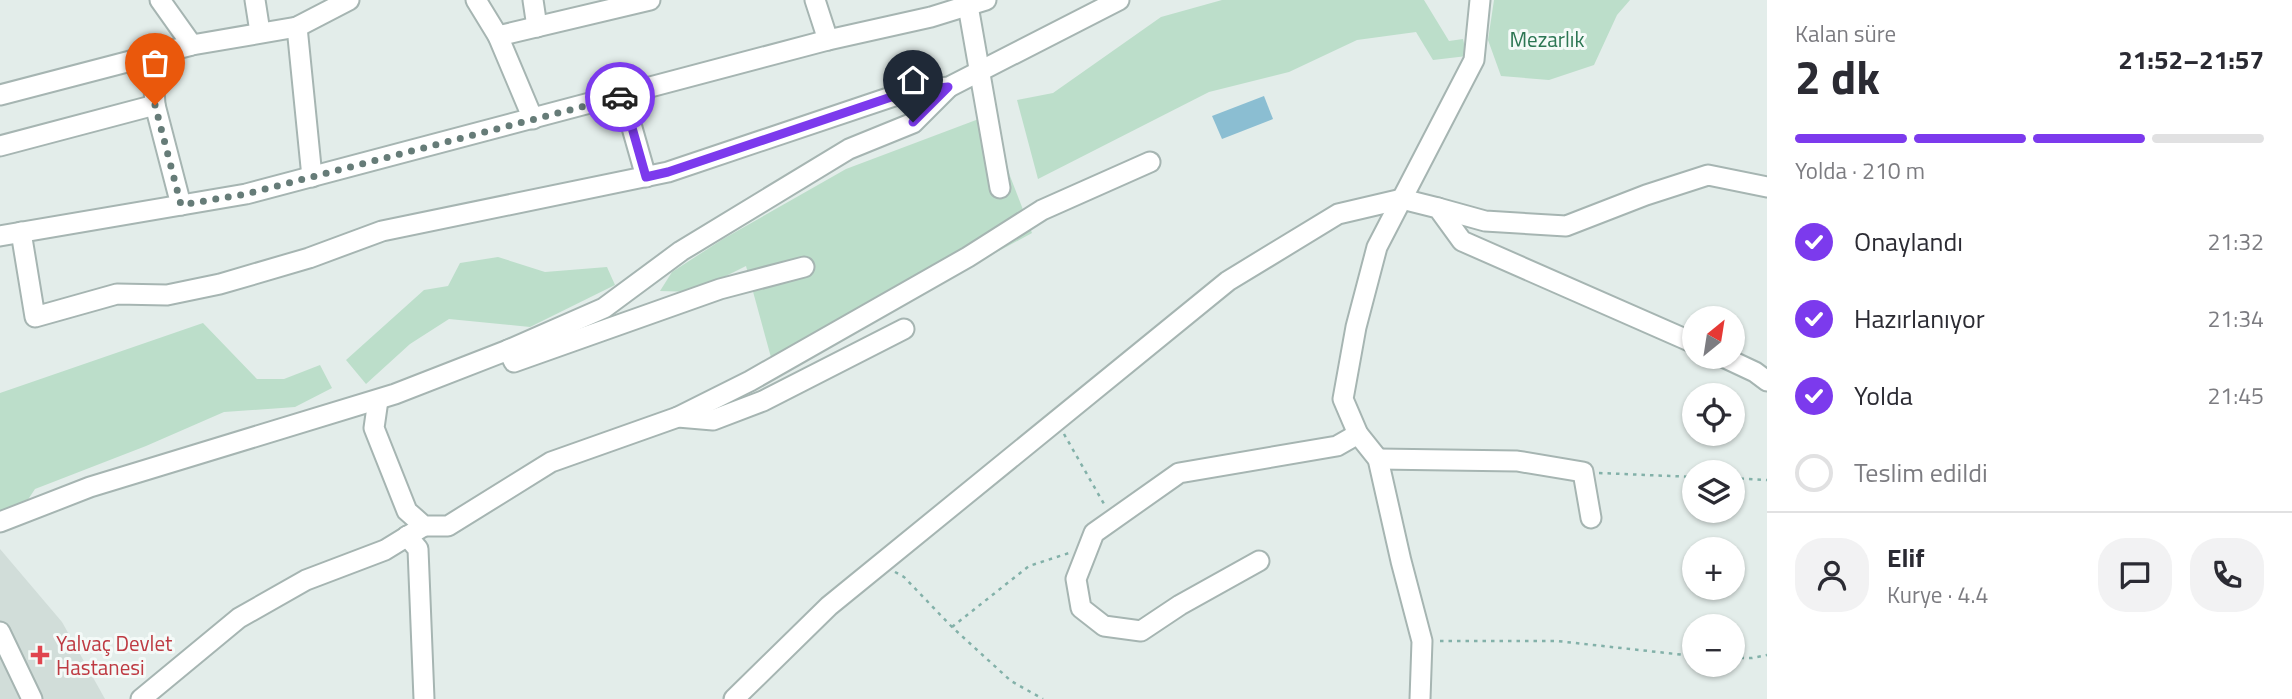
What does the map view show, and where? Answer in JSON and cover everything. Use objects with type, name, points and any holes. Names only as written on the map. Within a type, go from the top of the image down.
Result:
[{"type":"street","points":[[160,0],[192,45]]},
{"type":"street","points":[[255,0],[260,32]]},
{"type":"street","points":[[0,95],[192,45],[298,27],[349,0]]},
{"type":"street","points":[[476,0],[498,36],[534,119]]},
{"type":"street","points":[[533,0],[537,27]]},
{"type":"street","points":[[498,36],[650,0]]},
{"type":"street","points":[[816,0],[828,40]]},
{"type":"street","points":[[0,522],[90,487],[378,400],[508,350],[604,308],[681,251],[849,149],[913,122],[948,87],[1119,0]]},
{"type":"street","points":[[1420,699],[1422,641],[1378,459],[1358,434],[1343,399],[1356,327],[1377,247],[1474,60],[1480,0]]},
{"type":"street","points":[[0,236],[246,194],[623,96],[828,40],[929,8],[974,1],[981,71],[1000,188]]},
{"type":"street","points":[[298,27],[312,177]]},
{"type":"street","points":[[152,55],[155,105],[181,205]]},
{"type":"street","points":[[21,232],[35,317],[117,294],[167,295],[220,284],[309,258],[382,231],[668,172],[909,91],[948,87]]},
{"type":"street","points":[[623,96],[646,177]]},
{"type":"street","points":[[0,146],[155,105]]},
{"type":"street","points":[[141,699],[239,618],[306,580],[385,550],[416,531],[448,526],[551,462],[678,417],[750,381],[968,257],[1042,210],[1150,162]]},
{"type":"street","points":[[734,699],[829,606],[1056,419],[1228,281],[1338,214],[1402,199],[1485,221],[1566,226],[1646,195],[1708,175],[1767,187]]},
{"type":"street","points":[[1438,208],[1462,241],[1682,339]]},
{"type":"street","points":[[508,350],[514,362],[720,289],[804,267]]},
{"type":"street","points":[[678,417],[713,420],[750,405],[904,329]]},
{"type":"street","points":[[1745,367],[1767,381]]},
{"type":"street","points":[[378,400],[374,428],[416,531],[424,699]]},
{"type":"street","points":[[1259,561],[1180,605],[1141,631],[1104,626],[1081,608],[1076,579],[1094,533],[1179,472],[1337,446],[1358,434]]},
{"type":"street","points":[[1378,459],[1517,461],[1583,472],[1591,518]]},
{"type":"street","points":[[0,632],[32,699]]},
{"type":"path","points":[[1056,419],[1113,519]]},
{"type":"path","points":[[1583,472],[1682,476]]},
{"type":"path","points":[[1745,479],[1767,480]]},
{"type":"path","points":[[952,627],[1029,566],[1066,553],[1086,554]]},
{"type":"path","points":[[880,565],[904,577],[952,627],[1011,681],[1044,699]]},
{"type":"path","points":[[1422,641],[1557,641],[1682,655]]},
{"type":"path","points":[[1745,658],[1767,655]]},
{"type":"shaded area","name":"Yalvaç Devlet Hastanesi","points":[[0,549],[62,622],[105,699],[0,699]]},
{"type":"green space","points":[[1222,0],[1424,0],[1449,41],[1463,39],[1467,56],[1433,60],[1416,32],[1357,40],[1289,72],[1209,92],[1038,179],[1017,100],[1053,93],[1161,17]]},
{"type":"green space","name":"Mezarlık","points":[[1494,0],[1630,0],[1617,15],[1594,65],[1549,80],[1501,76],[1488,40]]},
{"type":"green space","points":[[992,114],[1010,176],[1032,233],[775,372],[746,266],[694,292],[660,291],[672,272],[723,239],[846,169]]},
{"type":"green space","points":[[498,257],[545,272],[607,267],[615,285],[530,327],[449,319],[410,344],[366,384],[346,360],[424,290],[448,286],[460,263]]},
{"type":"green space","points":[[203,323],[257,379],[284,379],[320,365],[332,388],[295,407],[224,412],[35,489],[23,507],[0,516],[0,393]]},
{"type":"water","points":[[1264,96],[1273,119],[1222,139],[1212,116]]},
{"type":"way so far","points":[[155,105],[181,205],[246,194],[620,97]]},
{"type":"place","name":"Yalvaç Devlet Hastanesi","points":[[40,655]]},
{"type":"route","points":[[620,97],[623,96],[646,177],[909,91],[948,87],[913,122]]}]
